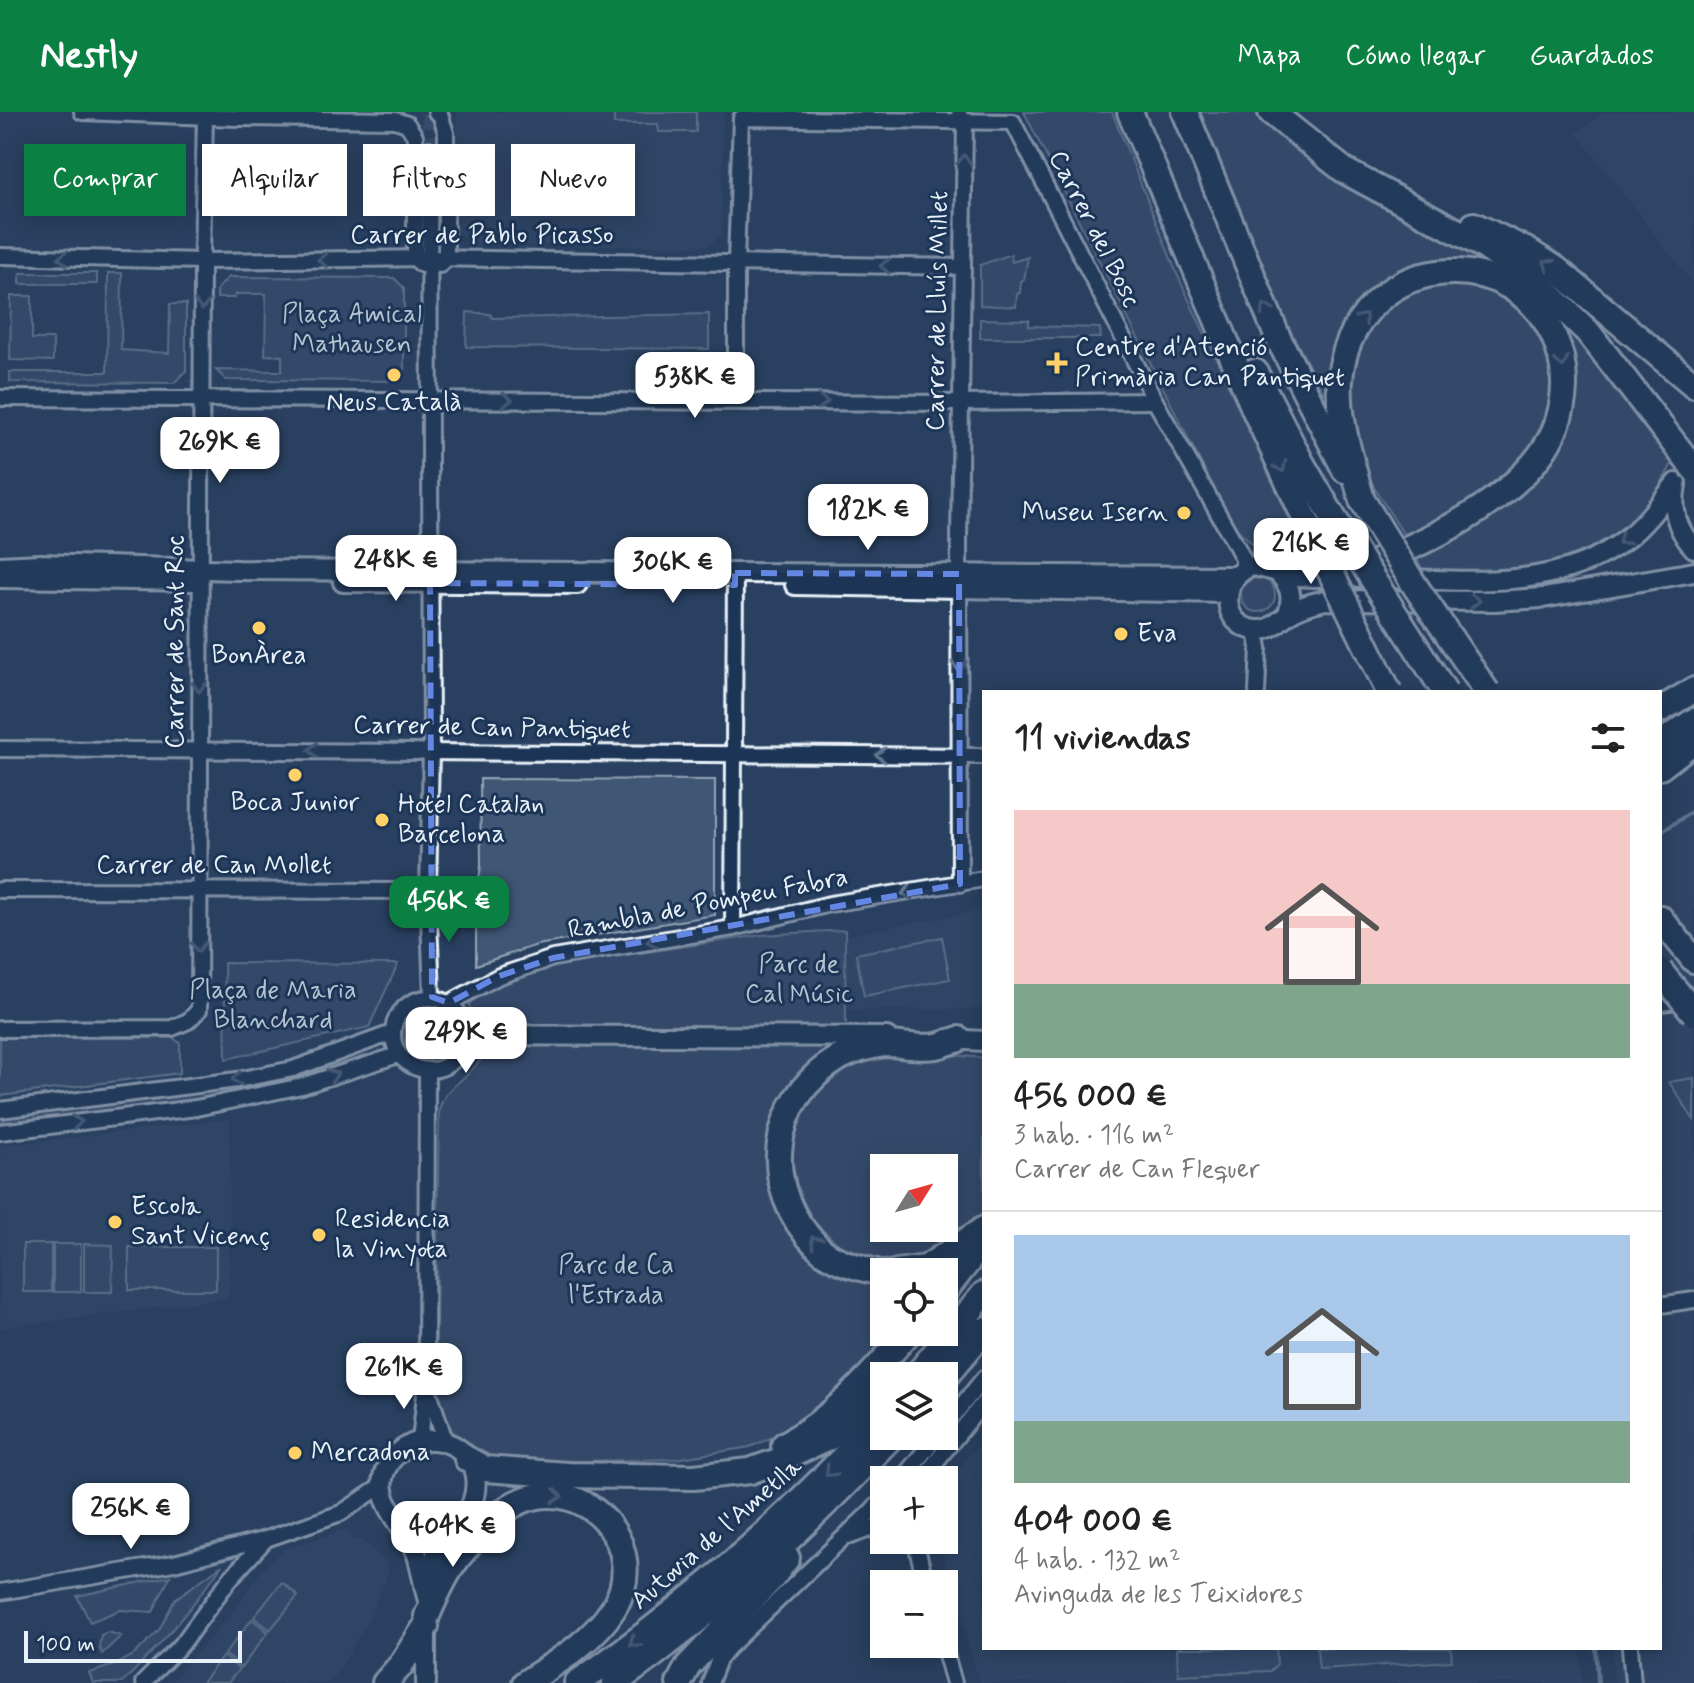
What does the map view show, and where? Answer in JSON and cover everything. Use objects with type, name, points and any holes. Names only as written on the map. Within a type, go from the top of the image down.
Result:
[{"type":"highway","points":[[1130,112],[1255,411],[1388,690]]},
{"type":"highway","points":[[1144,112],[1271,406],[1333,517],[1444,690]]},
{"type":"highway","points":[[1185,112],[1278,338],[1362,500],[1415,586],[1486,690]]},
{"type":"highway","points":[[1271,112],[1319,152],[1380,191],[1482,245],[1538,284],[1588,332],[1663,429],[1685,476]]},
{"type":"highway","points":[[1380,191],[1434,207],[1536,256],[1566,276],[1694,385]]},
{"type":"highway","points":[[1346,575],[1413,545],[1485,505],[1518,480],[1542,453],[1558,421],[1565,375],[1563,358],[1551,327],[1526,297],[1490,277],[1454,271],[1406,281],[1388,291],[1365,313],[1348,343],[1339,383],[1349,451],[1362,500]]},
{"type":"highway","points":[[1662,709],[1694,690]]},
{"type":"highway","points":[[1662,743],[1694,721]]},
{"type":"highway","points":[[1662,765],[1694,741]]},
{"type":"highway","points":[[1662,920],[1694,960]]},
{"type":"highway","points":[[1662,973],[1694,1013]]},
{"type":"highway","points":[[870,1270],[847,1264],[818,1248],[789,1209],[779,1179],[779,1139],[795,1102],[813,1079],[841,1057],[884,1044],[934,1047],[959,1039]]},
{"type":"highway","points":[[941,1258],[982,1230]]},
{"type":"highway","points":[[958,1274],[982,1244]]},
{"type":"highway","points":[[933,1362],[982,1297]]},
{"type":"highway","points":[[940,1362],[982,1331]]},
{"type":"highway","points":[[637,1476],[697,1469],[787,1444],[823,1421],[896,1346]]},
{"type":"highway","points":[[467,1459],[485,1469],[637,1476],[694,1477],[750,1471],[832,1436],[870,1406]]},
{"type":"highway","name":"Autovia de l'Ametlla","points":[[577,1683],[663,1620],[758,1541],[870,1429]]},
{"type":"highway","name":"Autovia de l'Ametlla","points":[[615,1683],[706,1612],[812,1519],[879,1450]]},
{"type":"highway","points":[[385,1683],[400,1666],[444,1575],[460,1552],[496,1517],[517,1502],[547,1494],[563,1495],[593,1508],[606,1520],[620,1546],[624,1576],[613,1609],[579,1646],[525,1683]]},
{"type":"highway","points":[[679,1683],[688,1666],[772,1578],[812,1519]]},
{"type":"street","points":[[82,112],[395,120],[407,124],[415,136],[425,263],[429,400],[431,751],[428,891],[432,997]]},
{"type":"street","points":[[436,112],[440,114],[446,133],[446,259]]},
{"type":"street","name":"Carrer de Sant Roc","points":[[0,1029],[172,1028],[188,1021],[199,1010],[202,261],[209,114]]},
{"type":"street","points":[[736,401],[736,262],[741,118],[960,117]]},
{"type":"street","name":"Carrer del Bosc","points":[[960,117],[1013,122],[1155,401],[1243,559],[1235,580]]},
{"type":"street","name":"Carrer de Lluís Millet","points":[[960,117],[963,267],[959,581],[960,884]]},
{"type":"street","points":[[425,263],[427,216]]},
{"type":"street","name":"Carrer de Pablo Picasso","points":[[0,256],[202,261],[425,263],[446,259],[963,267]]},
{"type":"street","points":[[0,398],[961,403],[1155,401]]},
{"type":"street","points":[[1694,456],[1674,495],[1675,517],[1684,538],[1694,548]]},
{"type":"street","points":[[1685,476],[1628,537],[1599,556],[1555,574],[1506,579],[1315,577],[1254,566],[1235,580],[1227,605],[1233,617],[1246,628],[1256,630],[1266,629],[1304,606],[1325,600],[1494,601],[1543,598],[1694,572]]},
{"type":"street","points":[[0,566],[40,564],[200,575]]},
{"type":"street","points":[[1277,572],[1290,587],[1292,596],[1288,614]]},
{"type":"street","points":[[0,578],[200,575],[1235,580]]},
{"type":"street","points":[[733,928],[735,579]]},
{"type":"street","points":[[1256,630],[1259,648],[1257,690]]},
{"type":"street","name":"Carrer de Can Pantiquet","points":[[0,749],[982,756]]},
{"type":"street","name":"Rambla de Pompeu Fabra","points":[[449,1003],[499,976],[553,958],[733,928],[830,904],[982,879]]},
{"type":"street","name":"Carrer de Can Mollet","points":[[0,890],[428,891]]},
{"type":"street","points":[[432,997],[449,1003],[458,1012],[465,1035],[457,1058],[438,1070],[427,1071],[406,1063],[398,1055],[392,1033],[395,1018],[404,1006],[417,999],[432,997]]},
{"type":"street","points":[[1662,1003],[1694,999]]},
{"type":"street","points":[[0,1110],[237,1080],[293,1069],[392,1033]]},
{"type":"street","points":[[465,1035],[844,1036],[982,1041]]},
{"type":"street","points":[[0,1132],[196,1108],[302,1086],[398,1055]]},
{"type":"street","points":[[420,1441],[426,1385],[427,1071]]},
{"type":"street","points":[[1662,1305],[1694,1300]]},
{"type":"street","points":[[958,1410],[982,1380]]},
{"type":"street","points":[[426,1385],[446,1443]]},
{"type":"street","points":[[933,1466],[982,1404]]},
{"type":"street","points":[[401,1524],[416,1532],[441,1532],[465,1517],[475,1499],[475,1478],[467,1459],[446,1443],[420,1441],[397,1453],[387,1468],[383,1485],[388,1509],[401,1524],[416,1553],[427,1613]]},
{"type":"street","points":[[912,1466],[926,1450]]},
{"type":"street","points":[[0,1592],[174,1563],[266,1539],[341,1513],[383,1485]]},
{"type":"street","points":[[710,1683],[719,1659],[728,1648],[870,1513]]},
{"type":"street","points":[[843,1539],[870,1529]]},
{"type":"street","points":[[426,1683],[427,1613],[441,1532]]},
{"type":"street","points":[[143,1683],[182,1644],[229,1580],[266,1539]]},
{"type":"street","points":[[1630,1650],[1633,1683]]},
{"type":"street","points":[[947,1658],[954,1683]]},
{"type":"highlighted area","points":[[735,573],[959,574],[960,884],[553,958],[499,976],[449,1003],[432,997],[430,583],[735,585]]},
{"type":"shaded area","points":[[457,112],[723,112],[722,234],[709,246],[472,245],[455,230],[455,216],[495,216],[495,144],[456,144]]},
{"type":"shaded area","points":[[1604,112],[1694,112],[1694,285],[1576,133]]},
{"type":"shaded area","points":[[1694,809],[1694,1683],[1614,1683],[1612,1650],[1662,1650],[1662,837]]},
{"type":"shaded area","points":[[982,910],[982,1009],[847,1010],[847,935]]},
{"type":"shaded area","name":"Escola Sant Vicenç","points":[[230,1119],[229,1298],[0,1328],[0,1146]]},
{"type":"shaded area","points":[[982,1440],[982,1650],[1580,1650],[1582,1683],[980,1683],[958,1606],[958,1570],[948,1570],[943,1554],[958,1554],[958,1470]]},
{"type":"shaded area","points":[[347,1529],[353,1539],[361,1540],[384,1560],[389,1571],[372,1613],[329,1683],[170,1683],[231,1615],[273,1559],[287,1548]]},
{"type":"green space","points":[[614,112],[696,112],[696,132],[659,132],[658,124],[614,124]]},
{"type":"green space","points":[[1024,112],[1112,112],[1178,276],[1312,566],[1287,564],[1257,548],[1239,531],[1224,509]]},
{"type":"green space","points":[[1200,112],[1261,112],[1541,293],[1675,459],[1639,516],[1617,537],[1567,562],[1511,572],[1425,573],[1413,553],[1525,485],[1574,388],[1504,272],[1462,261],[1419,267],[1342,335],[1323,393],[1288,326]]},
{"type":"green space","points":[[1011,254],[1012,262],[1028,257],[1016,307],[980,305],[980,265]]},
{"type":"green space","points":[[20,273],[97,273],[97,284],[20,284]]},
{"type":"green space","points":[[108,273],[122,273],[121,350],[169,353],[170,304],[186,304],[186,371],[174,383],[10,382],[10,372],[107,372]]},
{"type":"green space","name":"Plaça Amical Mathausen","points":[[229,277],[394,278],[404,288],[404,370],[392,381],[226,380],[216,370],[282,371],[282,356],[265,355],[266,294],[236,294],[235,298],[217,298],[217,289]]},
{"type":"green space","points":[[1465,280],[1504,292],[1542,335],[1551,355],[1555,376],[1554,397],[1539,438],[1510,473],[1473,499],[1404,535],[1370,481],[1350,383],[1354,357],[1366,328],[1389,301],[1424,283]]},
{"type":"green space","points":[[11,296],[32,296],[32,339],[53,339],[53,361],[10,360]]},
{"type":"green space","points":[[467,312],[490,314],[493,318],[709,314],[709,349],[466,347]]},
{"type":"green space","points":[[980,319],[1029,320],[1029,326],[1100,328],[1101,338],[980,338]]},
{"type":"green space","points":[[1258,578],[1270,583],[1275,595],[1270,607],[1258,612],[1246,607],[1241,595],[1246,583]]},
{"type":"green space","points":[[480,779],[715,780],[715,915],[537,945],[476,965],[476,919],[473,918],[481,866]]},
{"type":"green space","name":"Parc de Cal Músic","points":[[845,930],[846,1027],[487,1026],[479,1024],[469,1005],[478,992],[545,967],[761,935]]},
{"type":"green space","points":[[942,937],[950,979],[864,996],[856,954]]},
{"type":"green space","name":"Plaça de Maria Blanchard","points":[[224,963],[398,964],[369,1027],[226,1059]]},
{"type":"green space","points":[[429,1008],[447,1015],[454,1033],[447,1051],[429,1058],[411,1051],[404,1033],[411,1015]]},
{"type":"green space","points":[[0,1038],[173,1038],[180,1043],[180,1073],[0,1096]]},
{"type":"green space","name":"Parc de Ca l'Estrada","points":[[841,1043],[798,1083],[783,1211],[870,1270],[870,1346],[883,1346],[824,1410],[750,1447],[675,1459],[545,1462],[488,1457],[447,1427],[435,1395],[439,1110],[449,1090],[498,1045]]},
{"type":"green space","points":[[873,1047],[982,1058],[982,1214],[972,1226],[958,1236],[958,1154],[870,1154],[870,1242],[950,1242],[941,1249],[916,1258],[877,1258],[840,1246],[812,1220],[798,1190],[789,1147],[798,1109],[813,1079]]},
{"type":"green space","points":[[335,1058],[339,1068],[246,1093],[243,1082]]},
{"type":"green space","points":[[1694,1078],[1694,1120],[1669,1082]]},
{"type":"green space","points":[[225,1087],[226,1098],[5,1126],[3,1115]]},
{"type":"green space","points":[[23,1244],[51,1244],[51,1292],[23,1292]]},
{"type":"green space","points":[[53,1244],[81,1244],[81,1292],[53,1292]]},
{"type":"green space","points":[[84,1244],[113,1245],[112,1292],[84,1292]]},
{"type":"green space","points":[[129,1247],[216,1247],[216,1290],[129,1290]]},
{"type":"green space","points":[[222,1565],[175,1626],[122,1683],[93,1683],[89,1673],[135,1654],[159,1630],[175,1599]]},
{"type":"green space","points":[[170,1576],[153,1612],[120,1610],[90,1622],[77,1596]]},
{"type":"green space","points":[[282,1582],[298,1596],[270,1630],[254,1617]]},
{"type":"green space","points":[[252,1619],[268,1632],[241,1668],[225,1654]]},
{"type":"green space","points":[[108,1632],[121,1636],[102,1654],[99,1647],[101,1635]]},
{"type":"green space","points":[[1177,1650],[1276,1650],[1277,1664],[1270,1671],[1178,1675]]},
{"type":"green space","points":[[1317,1650],[1451,1650],[1452,1661],[1319,1669]]},
{"type":"green space","points":[[223,1656],[239,1669],[228,1683],[202,1683]]},
{"type":"waterway","points":[[1662,832],[1694,810]]},
{"type":"waterway","points":[[1596,1650],[1598,1683]]},
{"type":"tunnel","points":[[429,112],[429,144]]},
{"type":"place","name":"Centre d'Atenció Primària Can Pantiquet","points":[[1057,363]]},
{"type":"place","name":"Neus Català","points":[[394,375]]},
{"type":"place","name":"Museu Isern","points":[[1184,513]]},
{"type":"place","name":"BonÀrea","points":[[259,628]]},
{"type":"place","name":"Eva","points":[[1121,634]]},
{"type":"place","name":"Boca Junior","points":[[295,775]]},
{"type":"place","name":"Hotel Catalan Barcelona","points":[[382,820]]},
{"type":"place","name":"Escola Sant Vicenç","points":[[115,1222]]},
{"type":"place","name":"Residencia la Vinyota","points":[[319,1235]]},
{"type":"place","name":"Mercadona","points":[[295,1453]]}]
